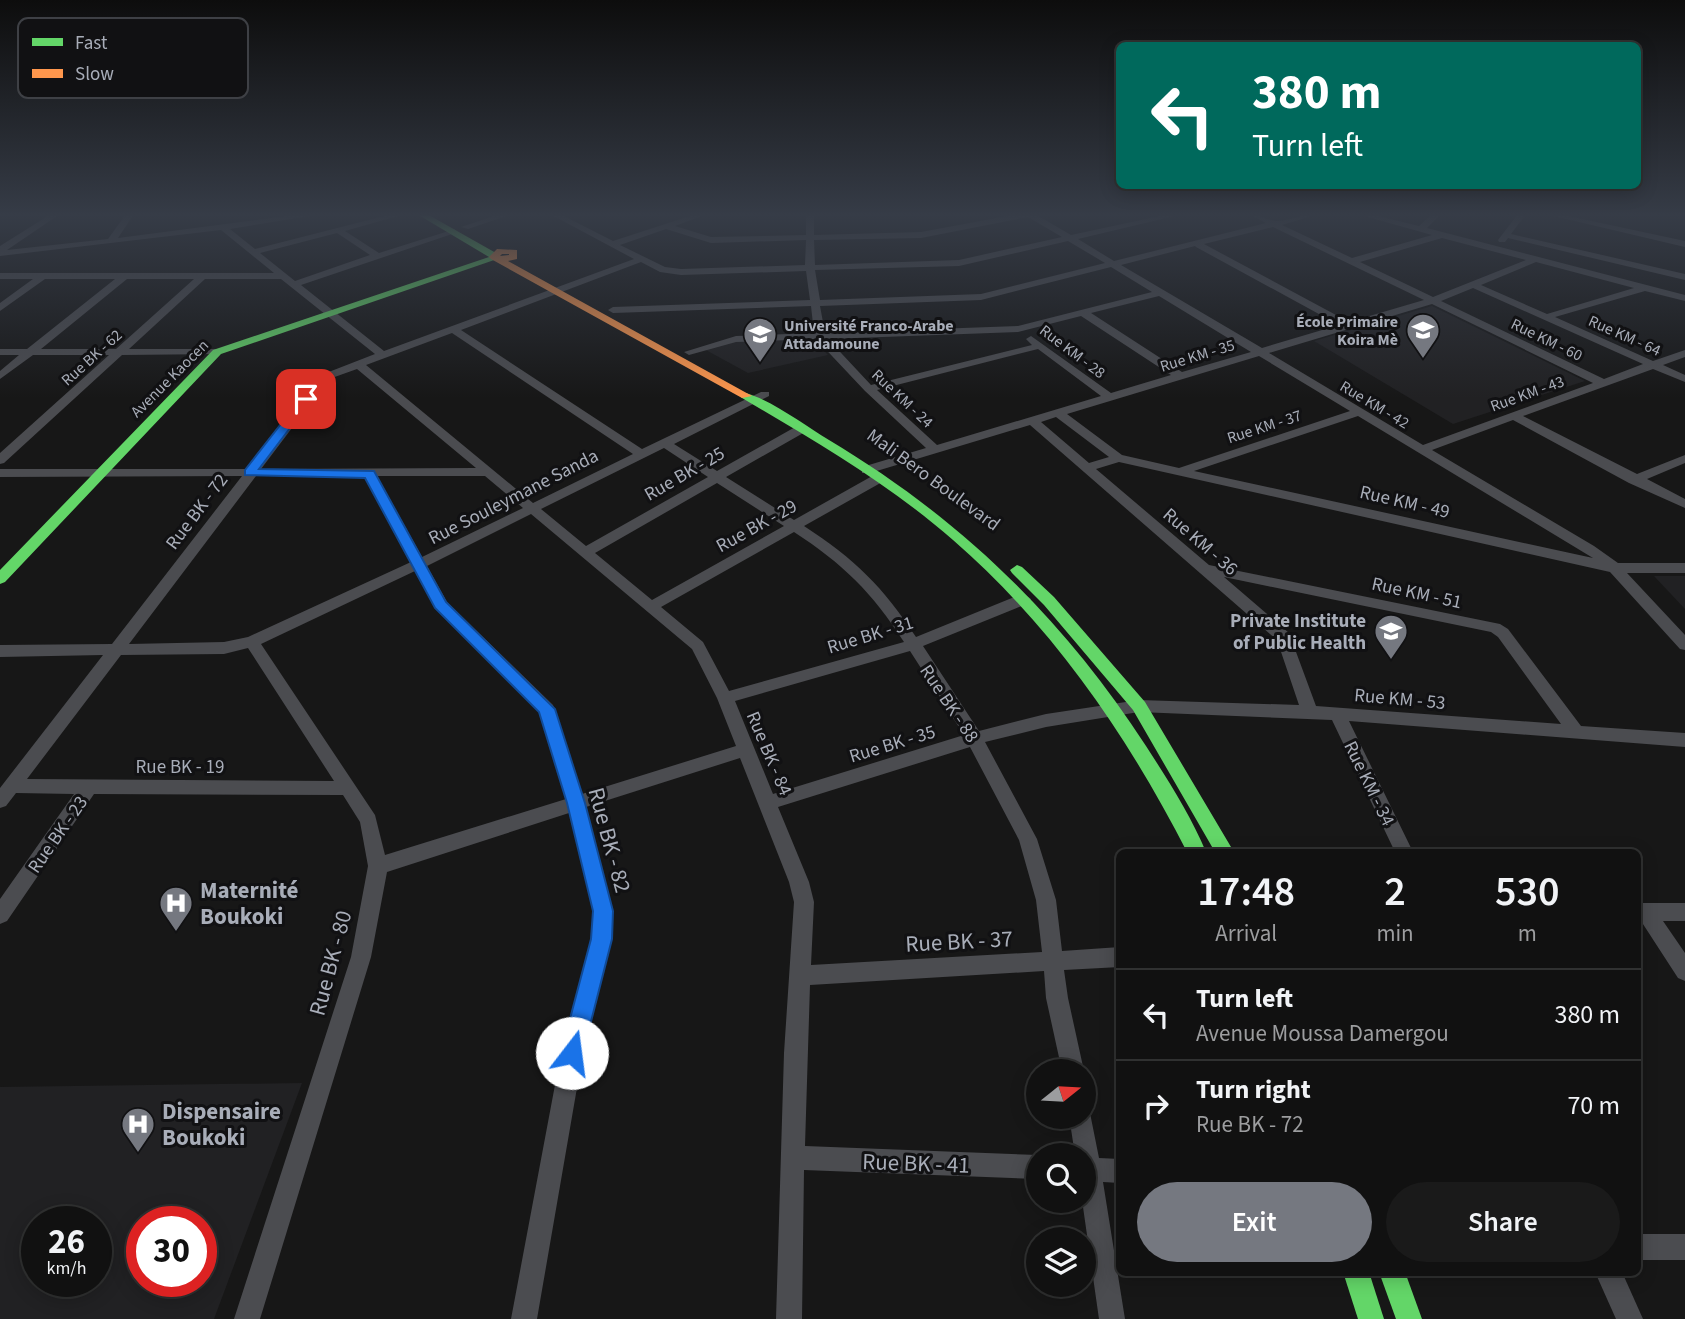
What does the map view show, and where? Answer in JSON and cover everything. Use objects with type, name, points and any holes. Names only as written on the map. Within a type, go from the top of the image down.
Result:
[{"type":"main road","name":"Avenue Kaocen","points":[[0,579],[217,352],[441,276]]},
{"type":"main road","name":"Mali Bero Boulevard","points":[[540,276],[759,397],[801,429],[877,471],[961,538],[1024,599],[1111,709],[1162,788],[1195,849]]},
{"type":"main road","name":"Mali Bero Boulevard","points":[[565,289],[613,310],[645,334],[689,352],[997,550],[1049,601],[1139,706],[1223,849]]},
{"type":"main road","points":[[1357,1276],[1371,1319]]},
{"type":"main road","points":[[1393,1276],[1409,1319]]},
{"type":"street","points":[[0,276],[284,276],[384,356]]},
{"type":"street","points":[[0,376],[125,276]]},
{"type":"street","points":[[295,284],[321,276]]},
{"type":"street","name":"Rue BK - 72","points":[[6,793],[320,381],[331,373],[384,356],[599,276]]},
{"type":"street","points":[[811,276],[820,337]]},
{"type":"street","points":[[613,310],[981,297],[1071,276]]},
{"type":"street","name":"Rue KM - 42","points":[[1131,276],[1589,550],[1615,568],[1685,645]]},
{"type":"street","points":[[1255,276],[1348,326]]},
{"type":"street","name":"Rue KM - 60","points":[[1378,276],[1601,382]]},
{"type":"street","name":"Rue KM - 35","points":[[877,471],[934,449],[1034,422],[1109,397],[1432,301],[1499,276]]},
{"type":"street","points":[[1594,276],[1685,298]]},
{"type":"street","points":[[0,308],[42,277]]},
{"type":"street","name":"Rue BK - 62","points":[[0,460],[202,277]]},
{"type":"street","name":"Rue KM - 64","points":[[1476,286],[1685,379]]},
{"type":"street","points":[[1546,317],[1643,288]]},
{"type":"street","points":[[689,352],[736,339],[1018,329],[1158,293]]},
{"type":"street","points":[[1084,313],[1180,376]]},
{"type":"street","name":"Rue KM - 28","points":[[1018,329],[1109,397]]},
{"type":"street","points":[[455,330],[640,454]]},
{"type":"street","name":"Rue KM - 24","points":[[820,337],[869,389],[934,449]]},
{"type":"street","points":[[869,389],[1039,346]]},
{"type":"street","points":[[0,352],[217,352]]},
{"type":"street","name":"Rue KM - 43","points":[[1420,450],[1685,353]]},
{"type":"street","name":"Rue BK - 84","points":[[358,364],[698,646],[724,698],[799,882],[804,902],[802,975],[795,1053],[795,1158],[789,1319]]},
{"type":"street","name":"Rue Souleymane Sanda","points":[[0,651],[224,648],[252,642],[417,565],[759,397]]},
{"type":"street","name":"Rue KM - 37","points":[[1181,471],[1358,412]]},
{"type":"street","name":"Rue KM - 49","points":[[1060,414],[1118,458],[1615,568],[1685,568]]},
{"type":"street","points":[[1512,415],[1685,504]]},
{"type":"street","name":"Rue KM - 36","points":[[1034,422],[1283,637],[1310,712]]},
{"type":"street","name":"Rue BK - 25","points":[[586,552],[801,429]]},
{"type":"street","name":"Rue BK - 88","points":[[664,443],[841,559],[874,588],[975,739],[1028,839],[1046,900],[1056,998],[1070,1059]]},
{"type":"street","name":"Rue KM - 49","points":[[1087,468],[1118,458]]},
{"type":"street","points":[[1634,480],[1685,459]]},
{"type":"street","name":"Rue BK - 29","points":[[652,606],[794,527],[877,471]]},
{"type":"street","points":[[0,473],[486,472]]},
{"type":"street","name":"Rue BK - 82","points":[[369,474],[440,605],[547,709],[576,803],[603,911],[603,924],[572,1053],[524,1319]]},
{"type":"street","name":"Rue KM - 51","points":[[1201,568],[1495,628],[1503,634],[1577,733]]},
{"type":"street","name":"Rue BK - 31","points":[[724,698],[911,645],[1024,599]]},
{"type":"street","name":"Rue BK - 80","points":[[247,1319],[361,957],[378,866],[369,820],[252,642]]},
{"type":"street","name":"Rue KM - 53","points":[[1111,709],[1139,706],[1310,712],[1685,740]]},
{"type":"street","name":"Rue BK - 35","points":[[768,803],[975,739],[1111,709]]},
{"type":"street","name":"Rue KM - 34","points":[[1336,714],[1403,849]]},
{"type":"street","points":[[378,866],[744,750]]},
{"type":"street","name":"Rue BK - 19","points":[[6,793],[89,787],[349,788]]},
{"type":"street","name":"Rue BK - 23","points":[[0,915],[89,787]]},
{"type":"street","points":[[1642,912],[1685,912]]},
{"type":"street","points":[[1642,912],[1685,971]]},
{"type":"street","name":"Rue BK - 37","points":[[802,975],[1116,957]]},
{"type":"street","name":"Rue BK - 41","points":[[795,1158],[1026,1167]]},
{"type":"street","points":[[1096,1170],[1116,1171]]},
{"type":"street","points":[[1094,1213],[1112,1319]]},
{"type":"street","points":[[1641,1247],[1685,1247]]},
{"type":"street","points":[[1610,1276],[1630,1319]]},
{"type":"shaded area","points":[[1432,306],[1585,381],[1453,424],[1314,341]]},
{"type":"shaded area","name":"Université Franco-Arabe Attadamoune","points":[[812,338],[828,355],[748,373],[704,349],[733,340]]},
{"type":"shaded area","points":[[1654,576],[1685,576],[1685,609]]},
{"type":"shaded area","name":"Dispensaire Boukoki","points":[[302,1083],[214,1319],[0,1319],[0,1087]]},
{"type":"traffic: fast","points":[[0,579],[217,352],[443,276]]},
{"type":"traffic: fast","points":[[746,396],[882,479],[958,537],[995,570],[1063,643],[1093,682],[1149,765],[1195,849]]},
{"type":"traffic: fast","points":[[1017,570],[1049,601],[1139,706],[1223,849]]},
{"type":"traffic: fast","points":[[1357,1276],[1371,1319]]},
{"type":"traffic: fast","points":[[1393,1276],[1409,1319]]},
{"type":"traffic: slow","points":[[528,276],[746,396]]},
{"type":"place","name":"École Primaire Koira Mè","points":[[1423,360]]},
{"type":"place","name":"Université Franco-Arabe Attadamoune","points":[[760,364]]},
{"type":"place","name":"Private Institute of Public Health","points":[[1391,661]]},
{"type":"place","name":"Maternité Boukoki","points":[[176,933]]},
{"type":"place","name":"Dispensaire Boukoki","points":[[138,1154]]},
{"type":"route","points":[[306,399],[250,473],[369,474],[440,605],[547,709],[576,803],[603,911],[601,939],[572,1053]]}]
